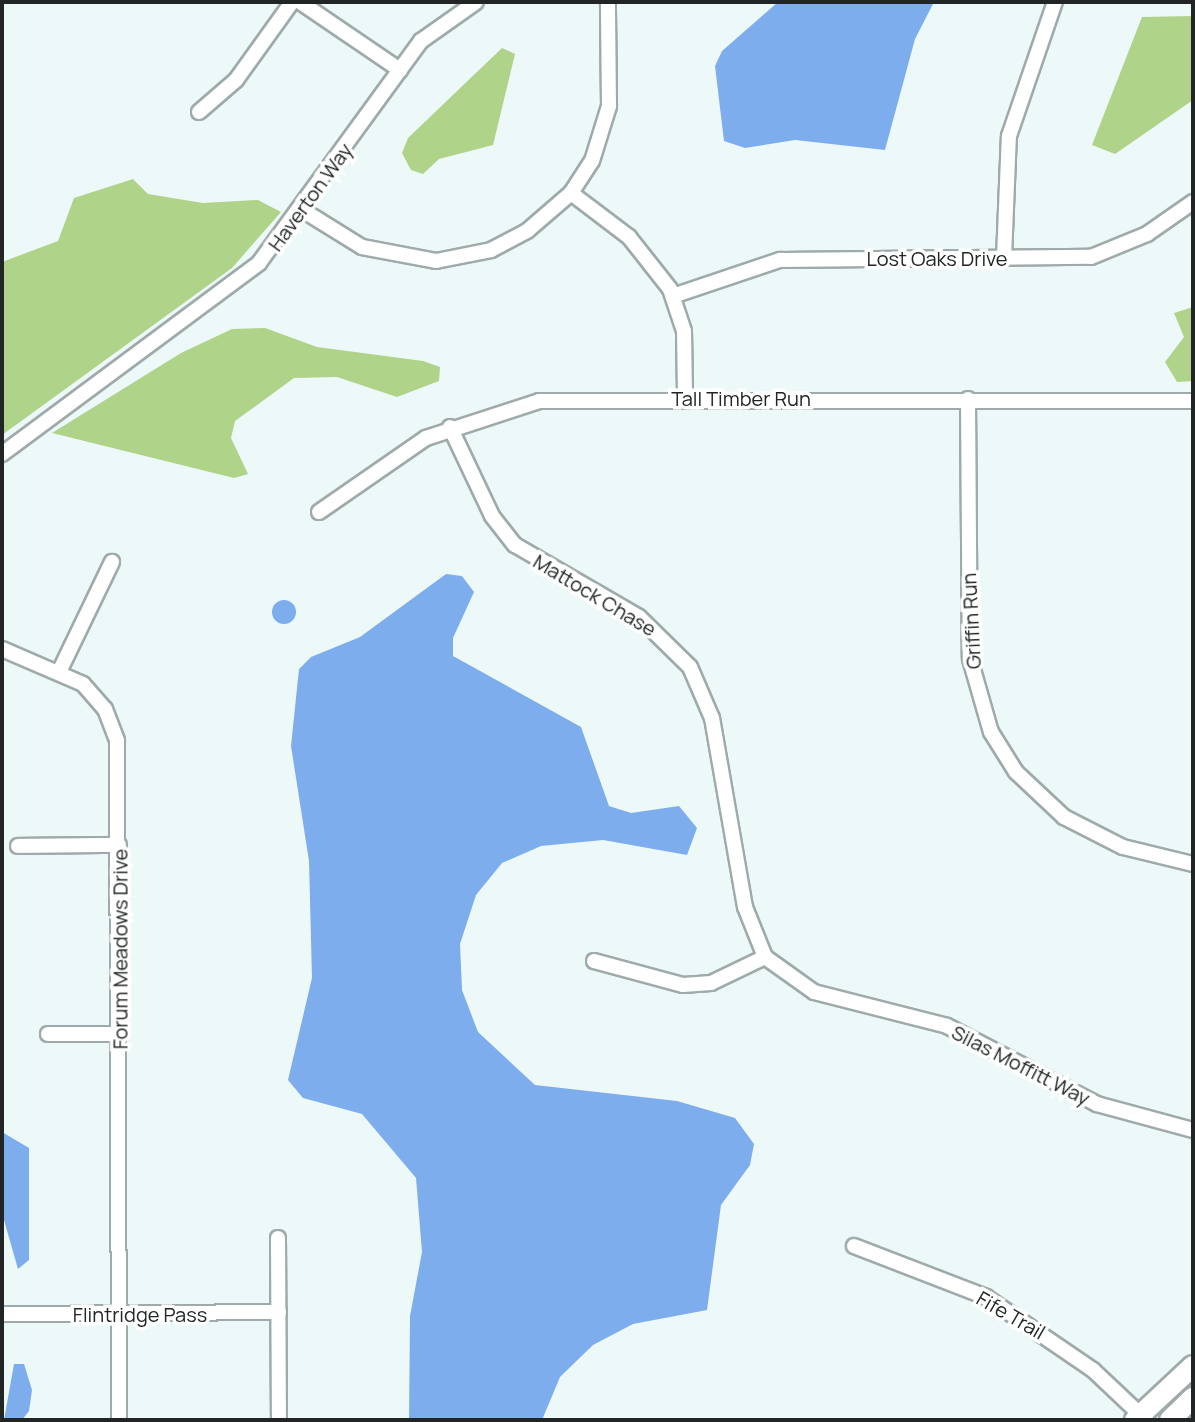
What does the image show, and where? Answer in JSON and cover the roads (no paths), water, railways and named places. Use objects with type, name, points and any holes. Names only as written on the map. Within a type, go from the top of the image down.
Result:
[{"type":"main road","points":[[1141,1418],[1193,1366]]},
{"type":"main road","points":[[1170,1420],[1193,1398]]},
{"type":"street","points":[[199,112],[236,80],[292,2]]},
{"type":"street","points":[[300,2],[400,70]]},
{"type":"street","name":"Haverton Way","points":[[2,454],[243,277],[304,211],[400,70],[437,25],[476,2]]},
{"type":"street","points":[[304,211],[362,247],[436,261],[510,242],[571,193],[592,161],[609,106],[608,2]]},
{"type":"street","points":[[1004,258],[1009,136],[1055,2]]},
{"type":"street","points":[[571,193],[629,237],[673,296],[684,331],[685,398]]},
{"type":"street","name":"Lost Oaks Drive","points":[[673,296],[780,260],[1004,258],[1107,252],[1193,202]]},
{"type":"street","name":"Tall Timber Run","points":[[319,512],[408,448],[450,427],[539,401],[685,398],[1193,401]]},
{"type":"street","name":"Griffin Run","points":[[968,399],[968,634],[991,732],[1016,772],[1064,817],[1123,847],[1193,864]]},
{"type":"street","name":"Mattock Chase","points":[[450,427],[492,516],[515,545],[639,617],[690,667],[712,718],[745,907],[765,957]]},
{"type":"street","points":[[60,670],[112,562]]},
{"type":"street","name":"Forum Meadows Drive","points":[[2,649],[60,670],[95,696],[112,724],[119,845],[119,1420]]},
{"type":"street","points":[[18,846],[119,845]]},
{"type":"street","points":[[594,961],[683,985],[711,983],[765,957]]},
{"type":"street","name":"Silas Moffitt Way","points":[[765,957],[814,992],[947,1026],[1097,1104],[1193,1130]]},
{"type":"street","points":[[48,1034],[120,1034]]},
{"type":"street","points":[[278,1238],[279,1420]]},
{"type":"street","name":"Fife Trail","points":[[854,1246],[986,1297],[1059,1344],[1141,1418]]},
{"type":"street","name":"Flintridge Pass","points":[[2,1314],[279,1312]]},
{"type":"water","points":[[778,2],[934,2],[915,39],[885,150],[795,140],[745,148],[724,141],[715,66],[722,51]]},
{"type":"water","points":[[446,574],[462,576],[474,592],[453,638],[453,656],[581,727],[609,806],[631,813],[679,806],[697,828],[687,855],[603,840],[541,846],[502,863],[476,895],[460,944],[462,990],[478,1032],[535,1085],[677,1101],[735,1118],[754,1144],[750,1165],[721,1205],[707,1310],[633,1324],[593,1345],[560,1377],[542,1420],[409,1420],[410,1316],[422,1252],[416,1178],[362,1114],[303,1098],[288,1080],[312,978],[309,861],[291,746],[299,669],[311,657],[360,637]]},
{"type":"water","points":[[284,600],[293,603],[296,612],[293,621],[284,624],[275,621],[272,612],[275,603]]},
{"type":"water","points":[[2,1132],[29,1148],[29,1260],[18,1269],[2,1213]]},
{"type":"water","points":[[14,1364],[24,1364],[32,1390],[29,1411],[22,1420],[4,1420]]}]
